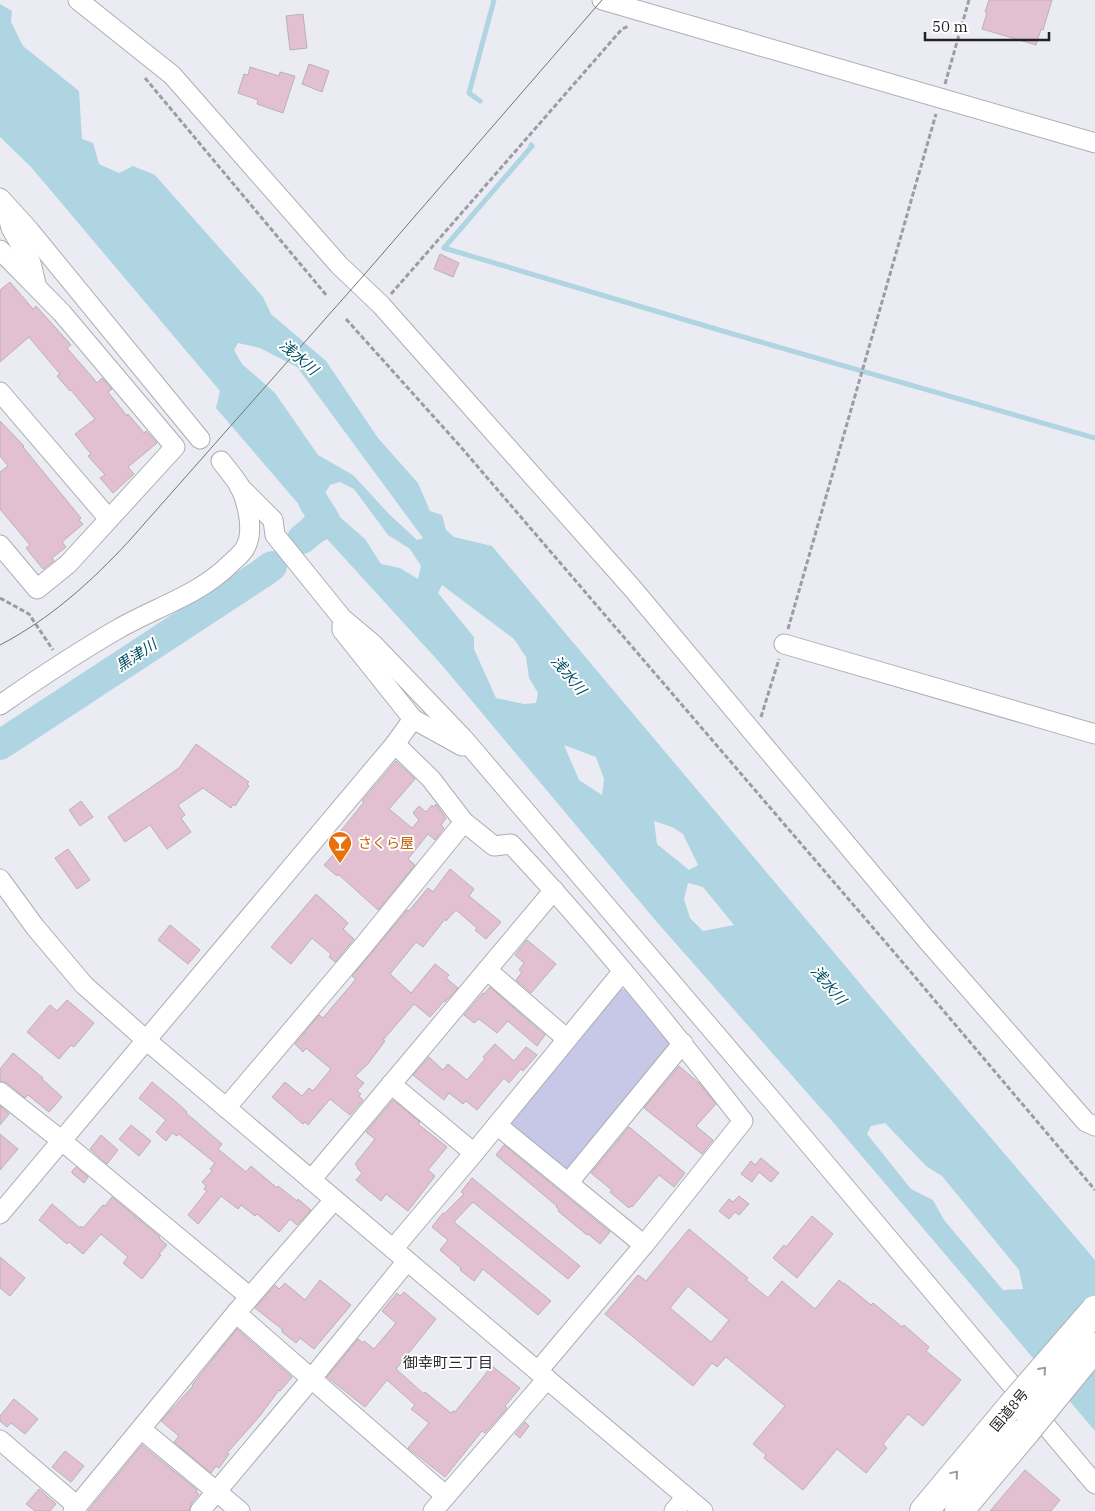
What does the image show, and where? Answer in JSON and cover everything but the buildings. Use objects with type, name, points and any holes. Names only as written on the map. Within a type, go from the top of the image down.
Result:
[{"type":"highway","name":"国道8号","points":[[924,1511],[1095,1310]]},
{"type":"highway","name":"国道8号","points":[[959,1511],[1095,1347]]},
{"type":"street","points":[[78,0],[172,75],[340,265],[381,305],[632,589],[938,953],[1086,1122],[1095,1126]]},
{"type":"street","points":[[602,0],[1095,143]]},
{"type":"street","points":[[2,200],[11,228],[31,263],[36,286]]},
{"type":"street","points":[[2,200],[36,237],[200,439]]},
{"type":"street","points":[[0,250],[62,313],[175,447],[68,564],[37,589],[0,545]]},
{"type":"street","points":[[0,392],[109,519]]},
{"type":"street","points":[[221,461],[239,486],[273,520],[275,535],[342,618],[374,644],[475,753],[1095,1484]]},
{"type":"street","points":[[0,705],[62,663],[120,628],[206,584],[220,574],[246,547],[250,532],[249,517],[239,486]]},
{"type":"street","points":[[342,618],[342,630],[413,719],[475,753]]},
{"type":"street","points":[[784,644],[1095,734]]},
{"type":"street","points":[[0,1214],[395,744],[413,719]]},
{"type":"street","points":[[395,744],[431,779],[464,822],[494,846],[511,844],[554,890],[683,1043],[743,1121],[433,1511]]},
{"type":"street","points":[[226,1108],[364,945],[464,822]]},
{"type":"street","points":[[0,879],[35,927],[84,985],[334,1200],[703,1511]]},
{"type":"street","points":[[311,1180],[554,890]]},
{"type":"street","points":[[487,970],[567,1039]]},
{"type":"street","points":[[200,1511],[312,1378],[474,1153],[623,971]]},
{"type":"street","points":[[569,1182],[683,1043]]},
{"type":"street","points":[[391,1084],[474,1153]]},
{"type":"street","points":[[0,1092],[250,1297]]},
{"type":"street","points":[[497,1125],[644,1245]]},
{"type":"street","points":[[0,1440],[75,1509],[236,1313],[334,1200]]},
{"type":"street","points":[[236,1313],[446,1496]]},
{"type":"street","points":[[141,1429],[240,1511]]},
{"type":"street","points":[[674,1511],[686,1496]]},
{"type":"path","points":[[756,736],[969,0]]},
{"type":"path","points":[[381,305],[622,30],[634,25]]},
{"type":"path","points":[[140,72],[327,296]]},
{"type":"path","points":[[346,319],[460,446],[1095,1190]]},
{"type":"path","points":[[0,598],[30,614],[62,663]]},
{"type":"shaded area","points":[[625,989],[674,1046],[567,1175],[504,1124],[614,990]]},
{"type":"water","name":"浅水川","points":[[0,4],[12,11],[11,22],[23,46],[79,91],[82,139],[93,143],[99,164],[119,173],[133,166],[155,175],[263,297],[271,314],[326,361],[378,438],[418,483],[430,511],[442,515],[446,530],[454,537],[492,546],[1095,1260],[1095,1431],[832,1121],[656,921],[441,664],[327,539],[320,543],[301,520],[307,514],[216,408],[220,391],[31,167],[0,137]],"holes":[[[238,343],[260,348],[297,367],[423,538],[417,540],[389,514],[353,475],[318,455],[275,393],[242,364],[234,350]],[[340,482],[354,489],[388,535],[410,549],[421,566],[418,579],[400,568],[381,564],[365,539],[326,505],[324,495],[330,485]],[[442,585],[514,639],[526,657],[529,678],[538,693],[536,703],[524,704],[496,698],[474,649],[474,637],[438,593]],[[564,745],[596,757],[604,779],[602,795],[579,780]],[[654,821],[672,827],[683,834],[698,865],[689,870],[657,844]],[[688,883],[703,887],[734,925],[703,931],[690,918],[684,899]],[[885,1123],[926,1166],[942,1176],[1019,1270],[1023,1289],[1003,1290],[944,1220],[933,1200],[911,1189],[867,1134],[871,1126]]]},
{"type":"waterway","points":[[480,101],[469,93],[494,0]]},
{"type":"waterway","points":[[531,145],[444,248],[726,332],[1095,438]]},
{"type":"waterway","name":"黒津川","points":[[302,539],[325,520],[313,501]]},
{"type":"waterway","name":"黒津川","points":[[0,745],[272,566]]},
{"type":"tram line","points":[[0,645],[36,624],[69,599],[129,541],[364,275],[602,0]]},
{"type":"place","name":"さくら屋","points":[[340,864]]},
{"type":"district","name":"御幸町三丁目","points":[[448,1362]]}]
